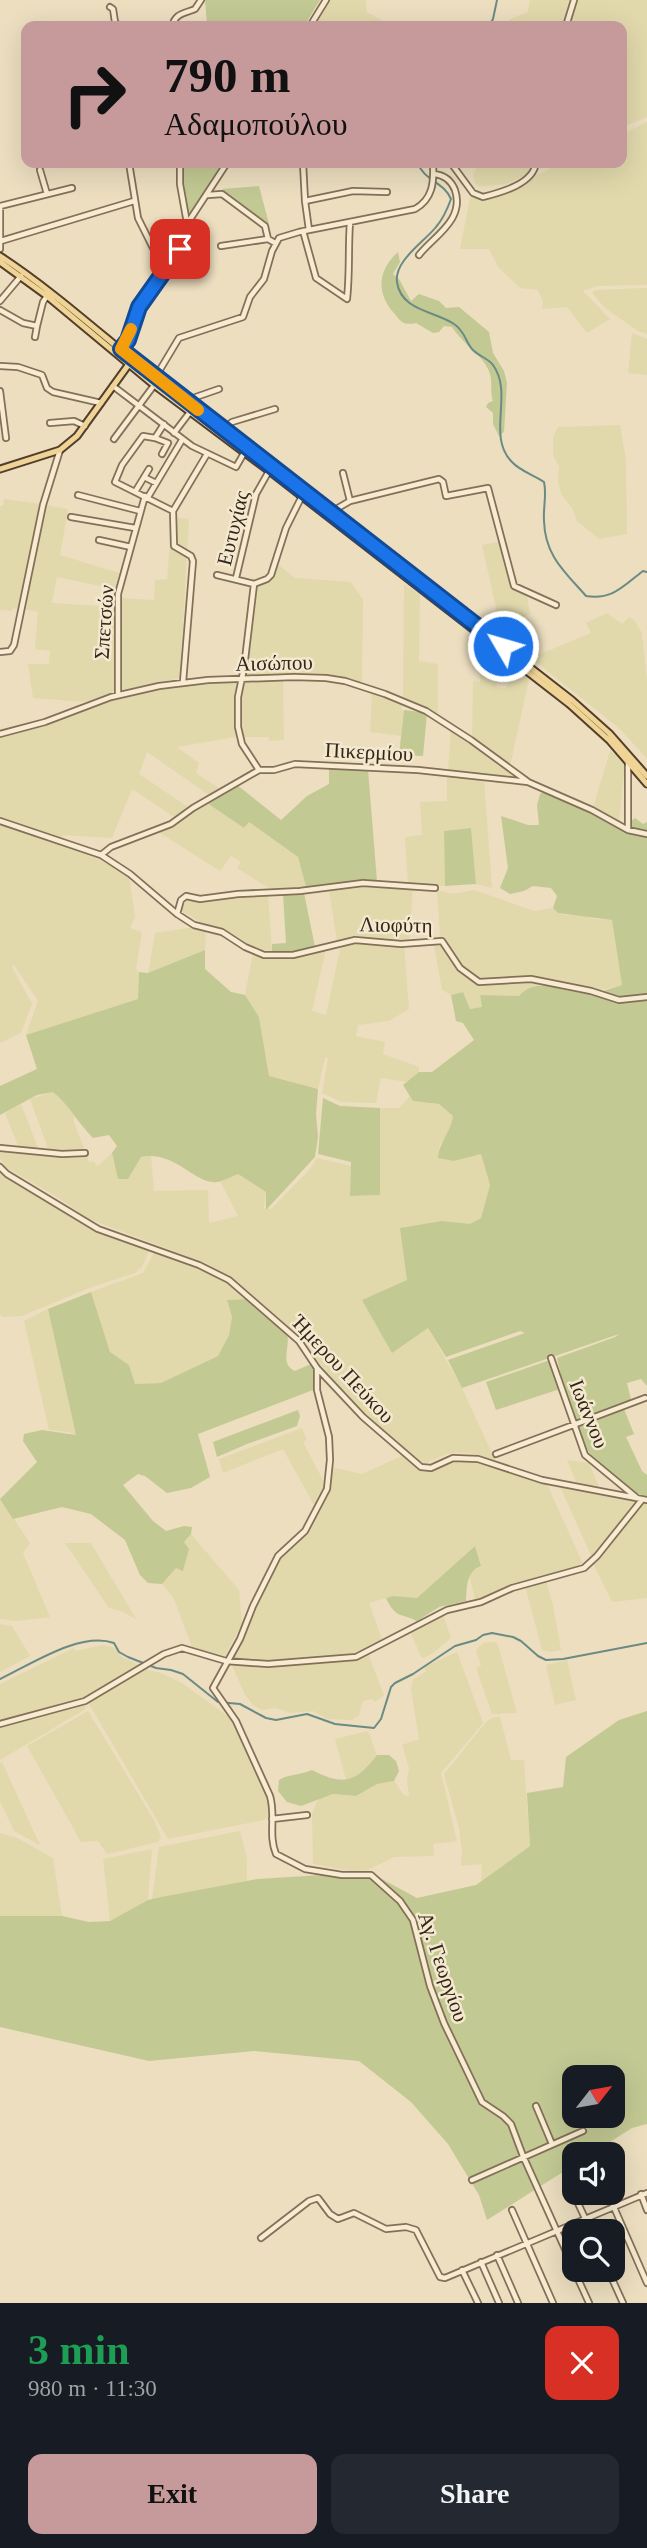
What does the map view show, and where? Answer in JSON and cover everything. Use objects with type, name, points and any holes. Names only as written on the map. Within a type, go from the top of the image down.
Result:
[{"type":"main road","points":[[0,256],[66,304],[117,351]]},
{"type":"main road","points":[[0,262],[131,362],[190,412],[224,433],[244,453],[569,704],[599,730],[647,784]]},
{"type":"main road","points":[[0,469],[60,450],[73,440],[131,362]]},
{"type":"main road","points":[[155,381],[190,404],[572,700],[603,726],[647,776]]},
{"type":"street","points":[[174,21],[182,12],[195,9],[201,0]]},
{"type":"street","points":[[313,21],[326,0]]},
{"type":"street","points":[[568,21],[574,0]]},
{"type":"street","points":[[110,7],[113,9],[115,21]]},
{"type":"street","points":[[130,168],[140,223],[164,270]]},
{"type":"street","points":[[180,168],[187,224]]},
{"type":"street","points":[[117,351],[128,337],[139,307],[178,252],[187,224],[224,168]]},
{"type":"street","points":[[303,168],[306,231],[316,278],[347,299],[351,266],[348,248],[350,222]]},
{"type":"street","points":[[114,439],[139,406],[179,338],[243,317],[250,297],[265,276],[275,243],[281,237],[415,209],[427,200],[433,182],[433,168]]},
{"type":"street","points":[[455,168],[473,193],[483,197],[526,180],[534,173],[535,168]]},
{"type":"street","points":[[40,170],[47,194]]},
{"type":"street","points":[[419,255],[446,229],[453,218],[456,205],[452,184],[443,176],[434,174]]},
{"type":"street","points":[[0,249],[0,206],[72,188]]},
{"type":"street","points":[[305,201],[353,191],[387,192]]},
{"type":"street","points":[[207,195],[222,194],[265,226],[268,239]]},
{"type":"street","points":[[1,241],[134,201]]},
{"type":"street","points":[[220,246],[268,239],[275,243]]},
{"type":"street","points":[[0,301],[20,276]]},
{"type":"street","points":[[34,337],[47,296]]},
{"type":"street","points":[[0,310],[23,323],[37,326]]},
{"type":"street","points":[[0,366],[18,367],[41,375],[49,390],[59,395],[101,403]]},
{"type":"street","points":[[113,386],[182,440],[207,454],[236,467],[244,453]]},
{"type":"street","points":[[190,404],[196,397],[219,389]]},
{"type":"street","points":[[0,391],[6,438]]},
{"type":"street","points":[[224,433],[243,420],[275,409]]},
{"type":"street","points":[[174,433],[190,412]]},
{"type":"street","points":[[50,423],[74,421],[85,426]]},
{"type":"street","points":[[155,438],[164,424]]},
{"type":"street","points":[[162,454],[168,443],[143,436],[122,465],[115,480],[116,484],[173,511]]},
{"type":"street","name":"Σπετσών","points":[[118,695],[118,594],[140,511],[182,440]]},
{"type":"street","points":[[0,652],[10,651],[13,645],[43,505],[60,450]]},
{"type":"street","points":[[183,682],[193,561],[191,556],[174,546],[173,511],[207,454]]},
{"type":"street","points":[[135,492],[149,469]]},
{"type":"street","name":"Ευτυχίας","points":[[254,583],[236,578],[256,494],[269,471]]},
{"type":"street","points":[[343,473],[350,501]]},
{"type":"street","points":[[144,477],[156,483]]},
{"type":"street","points":[[331,512],[350,501],[439,480],[443,482],[446,496],[489,489],[514,586],[556,605]]},
{"type":"street","points":[[78,495],[140,511]]},
{"type":"street","points":[[259,770],[240,739],[238,709],[254,583],[271,575],[286,528],[302,496]]},
{"type":"street","points":[[71,517],[135,528]]},
{"type":"street","points":[[99,540],[131,547]]},
{"type":"street","points":[[217,575],[236,578]]},
{"type":"street","name":"Αισώπου","points":[[0,734],[45,722],[118,695],[183,682],[326,678],[345,681],[404,700],[426,711],[528,782]]},
{"type":"street","points":[[628,761],[628,830]]},
{"type":"street","name":"Πικερμίου","points":[[101,855],[111,847],[171,824],[259,770],[275,770],[295,764],[418,770],[528,782],[592,810],[628,830],[647,834]]},
{"type":"street","points":[[0,821],[101,855],[130,874],[177,914],[181,900],[186,896],[200,899],[363,883],[435,888]]},
{"type":"street","name":"Λιοφύτη","points":[[177,914],[192,924],[222,932],[245,947],[264,954],[293,956],[355,940],[401,944],[442,941],[460,968],[479,982],[531,979],[591,990],[619,1000],[647,997]]},
{"type":"street","points":[[0,1148],[51,1154],[85,1153]]},
{"type":"street","name":"Ήμερου Πεύκου","points":[[0,1167],[91,1226],[215,1271],[286,1328],[299,1341],[317,1368],[375,1428],[421,1467],[431,1468],[453,1458],[478,1459],[542,1480],[644,1500]]},
{"type":"street","name":"Ιωάννου","points":[[551,1358],[587,1458],[644,1500]]},
{"type":"street","points":[[226,1661],[240,1639],[278,1556],[305,1531],[327,1489],[329,1437],[318,1397],[317,1368]]},
{"type":"street","points":[[496,1454],[645,1398]]},
{"type":"street","points":[[0,1724],[85,1701],[177,1648],[226,1661],[268,1664],[356,1657],[447,1610],[491,1599],[512,1588],[577,1572],[591,1564],[644,1500]]},
{"type":"street","name":"Αγ. Γεωργίου","points":[[226,1661],[213,1688],[236,1721],[270,1796],[274,1851],[279,1857],[305,1869],[342,1875],[371,1875],[407,1910],[416,1931],[437,2006],[450,2037],[478,2096],[488,2108],[509,2121],[562,2243]]},
{"type":"street","points":[[272,1819],[307,1815]]},
{"type":"street","points":[[536,2106],[552,2144]]},
{"type":"street","points":[[471,2180],[583,2131]]},
{"type":"street","points":[[625,2200],[644,2193],[647,2210]]},
{"type":"street","points":[[261,2238],[309,2201],[318,2198],[330,2214],[338,2219],[354,2213],[386,2229],[406,2227],[416,2230],[442,2278],[613,2205],[647,2283]]},
{"type":"street","points":[[579,2205],[585,2218]]},
{"type":"street","points":[[512,2210],[553,2303]]},
{"type":"street","points":[[497,2255],[518,2303]]},
{"type":"street","points":[[481,2262],[499,2303]]},
{"type":"street","points":[[462,2270],[478,2303]]},
{"type":"street","name":"Αγ. Γεωργίου","points":[[579,2282],[589,2303]]},
{"type":"street","points":[[613,2282],[623,2303]]},
{"type":"shaded area","points":[[329,0],[366,0],[367,12],[382,21],[316,21]]},
{"type":"shaded area","points":[[530,0],[570,0],[564,21],[508,21],[528,12]]},
{"type":"shaded area","points":[[575,0],[647,0],[647,117],[627,125],[627,21],[569,21]]},
{"type":"shaded area","points":[[647,122],[647,285],[598,286],[583,291],[610,319],[587,333],[567,307],[542,309],[543,302],[538,290],[520,288],[498,267],[489,249],[460,249],[470,197],[491,197],[552,168],[627,168],[627,132]]},
{"type":"shaded area","points":[[475,168],[530,168],[522,177],[506,184],[479,187],[473,175]]},
{"type":"shaded area","points":[[647,288],[647,334],[638,331],[605,308],[592,293],[595,290]]},
{"type":"shaded area","points":[[632,333],[647,339],[647,375],[628,373]]},
{"type":"shaded area","points":[[620,425],[626,460],[627,534],[599,539],[577,521],[572,508],[561,494],[559,467],[553,455],[553,437],[558,427]]},
{"type":"shaded area","points":[[4,499],[40,504],[19,609],[13,608],[12,611],[0,610],[0,506],[3,506]]},
{"type":"shaded area","points":[[44,505],[68,509],[60,555],[119,573],[115,589],[57,577],[52,603],[114,607],[114,690],[113,693],[83,702],[33,698],[28,664],[49,664],[50,651],[35,649],[38,612],[23,609]]},
{"type":"shaded area","points":[[172,517],[189,519],[180,678],[122,690],[119,598],[154,600],[155,580],[167,579]]},
{"type":"shaded area","points":[[502,541],[513,588],[527,597],[530,614],[500,626],[482,545]]},
{"type":"shaded area","points":[[276,563],[295,578],[351,582],[363,600],[362,683],[338,677],[302,674],[244,677],[255,587],[271,579]]},
{"type":"shaded area","points":[[404,584],[420,595],[419,661],[438,664],[438,714],[403,697]]},
{"type":"shaded area","points":[[607,613],[622,624],[629,617],[642,633],[647,680],[647,759],[620,729],[531,658],[591,633],[586,623]]},
{"type":"shaded area","points":[[488,643],[503,654],[496,687],[506,689],[511,661],[530,675],[510,766],[472,737],[473,681],[480,682],[481,652]]},
{"type":"shaded area","points":[[283,678],[284,740],[240,737],[242,681]]},
{"type":"shaded area","points":[[237,681],[236,737],[177,747],[199,763],[196,773],[220,789],[209,795],[147,752],[139,774],[188,807],[174,817],[132,789],[112,838],[63,835],[61,841],[99,856],[106,864],[111,863],[129,875],[135,917],[130,928],[142,932],[136,969],[139,972],[138,999],[26,1035],[38,1001],[14,965],[12,967],[32,1004],[21,1033],[0,1043],[0,736],[121,695],[163,686]]},
{"type":"shaded area","points":[[372,692],[402,702],[401,709],[404,710],[401,736],[370,732]]},
{"type":"shaded area","points":[[451,728],[519,777],[448,771]]},
{"type":"shaded area","points":[[610,751],[619,755],[625,764],[619,821],[593,808]]},
{"type":"shaded area","points":[[447,776],[484,778],[492,888],[476,884],[471,828],[444,831],[445,886],[408,884],[405,837],[422,835],[420,802],[447,801]]},
{"type":"shaded area","points":[[207,803],[244,828],[249,822],[298,857],[306,887],[269,888],[237,868],[241,862],[231,856],[220,871],[157,831]]},
{"type":"shaded area","points":[[365,885],[413,888],[409,942],[354,936],[337,941],[329,890]]},
{"type":"shaded area","points":[[437,890],[453,894],[474,890],[534,911],[553,908],[565,915],[578,914],[594,919],[612,920],[622,985],[588,993],[539,985],[519,996],[480,995],[482,1007],[470,1009],[463,992],[451,995],[442,990],[433,940],[440,939]]},
{"type":"shaded area","points":[[268,894],[272,951],[256,949],[227,930],[204,924],[181,911],[185,898]]},
{"type":"shaded area","points":[[195,927],[206,930],[205,950],[148,974],[155,933]]},
{"type":"shaded area","points":[[355,941],[404,945],[409,1009],[389,1021],[358,1025],[356,1036],[385,1042],[383,1054],[419,1067],[419,1072],[408,1082],[381,1078],[376,1103],[341,1102],[322,1093],[328,1058],[325,1058],[318,1089],[269,1076],[259,1017],[245,995],[253,953],[294,957],[326,949],[312,1011],[326,1015],[341,945]]},
{"type":"shaded area","points":[[53,1092],[67,1104],[75,1118],[73,1119],[89,1162],[93,1161],[98,1166],[112,1153],[114,1165],[151,1155],[154,1191],[208,1190],[209,1223],[238,1216],[220,1181],[238,1174],[266,1192],[264,1208],[271,1209],[317,1158],[351,1166],[350,1196],[379,1195],[380,1108],[399,1108],[410,1096],[413,1101],[439,1104],[453,1116],[452,1127],[439,1147],[454,1161],[481,1154],[490,1185],[481,1218],[470,1225],[442,1221],[407,1280],[362,1300],[428,1328],[462,1388],[495,1460],[471,1453],[457,1453],[446,1454],[426,1463],[418,1461],[369,1419],[326,1372],[303,1339],[239,1283],[208,1264],[89,1219],[5,1167],[0,1158],[0,1150],[20,1151],[5,1113],[21,1104],[40,1153],[50,1154],[30,1099]]},
{"type":"shaded area","points":[[0,1171],[91,1227],[150,1249],[142,1267],[135,1273],[92,1287],[22,1316],[3,1317],[0,1314]]},
{"type":"shaded area","points":[[155,1251],[201,1267],[228,1282],[249,1299],[227,1300],[232,1317],[229,1335],[218,1356],[161,1383],[135,1384],[129,1365],[110,1352],[91,1292],[143,1273]]},
{"type":"shaded area","points":[[48,1309],[76,1435],[49,1430],[24,1321]]},
{"type":"shaded area","points":[[302,1428],[307,1440],[303,1442],[326,1486],[314,1505],[283,1449],[223,1473],[219,1459]]},
{"type":"shaded area","points":[[404,1455],[425,1470],[451,1460],[478,1460],[546,1482],[583,1564],[475,1599],[469,1575],[481,1566],[475,1546],[417,1598],[393,1596],[369,1603],[382,1639],[353,1653],[269,1661],[231,1657],[279,1557],[310,1527],[327,1493],[331,1467],[362,1474]]},
{"type":"shaded area","points":[[567,1460],[589,1463],[600,1489],[577,1484]]},
{"type":"shaded area","points":[[559,1484],[635,1502],[592,1558]]},
{"type":"shaded area","points":[[0,1498],[30,1543],[23,1553],[50,1617],[17,1621],[0,1619]]},
{"type":"shaded area","points":[[645,1503],[647,1598],[612,1602],[593,1564],[636,1508]]},
{"type":"shaded area","points":[[191,1534],[239,1590],[242,1623],[225,1656],[192,1647],[174,1599],[162,1584],[176,1568],[184,1542]]},
{"type":"shaded area","points":[[65,1543],[91,1543],[136,1619],[109,1608]]},
{"type":"shaded area","points":[[546,1581],[561,1650],[551,1652],[542,1650],[525,1586]]},
{"type":"shaded area","points":[[443,1614],[451,1638],[433,1653],[421,1657],[410,1631]]},
{"type":"shaded area","points":[[0,1624],[12,1626],[30,1656],[0,1672]]},
{"type":"shaded area","points":[[496,1642],[517,1713],[492,1714],[476,1668],[481,1666],[476,1650],[483,1643]]},
{"type":"shaded area","points":[[103,1645],[115,1648],[122,1657],[139,1665],[84,1697],[0,1721],[0,1684],[74,1648],[76,1651]]},
{"type":"shaded area","points":[[367,1651],[384,1695],[375,1702],[372,1699],[363,1701],[359,1715],[352,1720],[327,1719],[313,1711],[291,1713],[275,1708],[262,1710],[254,1706],[245,1695],[231,1663],[338,1660]]},
{"type":"shaded area","points":[[457,1652],[483,1723],[441,1773],[457,1841],[433,1844],[434,1856],[394,1857],[368,1870],[351,1871],[313,1864],[312,1814],[318,1799],[333,1794],[356,1796],[377,1784],[394,1781],[404,1795],[409,1796],[409,1768],[402,1745],[419,1739],[411,1689],[413,1679],[426,1672],[424,1667]]},
{"type":"shaded area","points":[[567,1660],[576,1700],[555,1705],[546,1665]]},
{"type":"shaded area","points":[[144,1669],[161,1673],[182,1683],[229,1717],[253,1759],[269,1797],[268,1817],[168,1839],[88,1702]]},
{"type":"shaded area","points":[[85,1703],[84,1710],[0,1760],[0,1725]]},
{"type":"shaded area","points":[[88,1711],[154,1820],[161,1837],[158,1842],[107,1854],[98,1841],[81,1842],[27,1746]]},
{"type":"shaded area","points":[[500,1717],[511,1760],[524,1760],[530,1846],[481,1881],[482,1864],[461,1866],[459,1828],[444,1774],[487,1721]]},
{"type":"shaded area","points":[[368,1731],[377,1755],[367,1769],[346,1780],[335,1739]]},
{"type":"shaded area","points":[[2,1762],[40,1845],[14,1831],[0,1801]]},
{"type":"shaded area","points":[[240,1831],[247,1858],[247,1881],[152,1899],[159,1847]]},
{"type":"shaded area","points":[[0,1833],[17,1838],[53,1858],[62,1916],[0,1916]]},
{"type":"shaded area","points":[[152,1849],[148,1900],[110,1921],[103,1859]]},
{"type":"green space","points":[[205,0],[320,0],[307,21],[207,21]]},
{"type":"green space","points":[[183,168],[219,168],[191,213],[187,211]]},
{"type":"green space","points":[[259,186],[269,224],[222,189]]},
{"type":"green space","points":[[398,252],[400,262],[393,274],[399,279],[411,301],[419,294],[439,301],[446,308],[459,307],[489,332],[493,353],[504,371],[507,383],[504,432],[499,436],[493,424],[493,413],[486,407],[493,401],[491,381],[490,373],[481,359],[452,327],[444,326],[439,332],[433,333],[416,323],[402,322],[384,297],[383,274]]},
{"type":"green space","points":[[404,710],[427,713],[423,756],[399,755]]},
{"type":"green space","points":[[329,767],[368,770],[377,881],[306,887],[298,857],[249,822],[244,828],[207,803],[237,785],[281,820],[307,796],[329,784]]},
{"type":"green space","points":[[544,792],[579,806],[628,832],[630,822],[635,818],[643,824],[647,822],[647,1386],[641,1379],[627,1383],[631,1400],[622,1404],[634,1434],[626,1437],[642,1471],[647,1475],[647,1496],[636,1493],[609,1473],[588,1450],[571,1411],[557,1358],[619,1334],[462,1388],[448,1360],[525,1333],[520,1331],[446,1357],[428,1328],[392,1353],[362,1300],[407,1280],[400,1228],[442,1221],[470,1224],[481,1218],[490,1185],[481,1154],[454,1161],[438,1158],[453,1116],[439,1104],[413,1101],[403,1085],[419,1072],[432,1072],[474,1040],[463,1023],[456,1021],[451,995],[463,992],[470,1009],[482,1007],[480,995],[519,996],[527,990],[543,986],[593,993],[622,985],[612,920],[558,913],[553,908],[557,896],[551,888],[533,886],[510,894],[500,888],[508,868],[501,816],[528,825],[539,825],[537,805],[540,794]]},
{"type":"green space","points":[[471,828],[476,884],[445,886],[444,831]]},
{"type":"green space","points":[[304,893],[315,947],[300,951],[272,951],[272,944],[286,943],[283,894]]},
{"type":"green space","points":[[205,950],[205,969],[231,992],[245,995],[259,1017],[269,1076],[318,1089],[318,1137],[315,1157],[266,1210],[266,1192],[238,1174],[217,1182],[209,1182],[164,1158],[141,1157],[128,1179],[118,1179],[112,1153],[117,1146],[109,1135],[93,1138],[53,1092],[37,1095],[0,1115],[0,1086],[37,1069],[26,1035],[138,999],[139,972],[148,973]]},
{"type":"green space","points":[[323,1098],[340,1106],[380,1108],[380,1195],[350,1196],[351,1162],[318,1154]]},
{"type":"green space","points":[[91,1292],[110,1352],[129,1365],[135,1384],[161,1383],[218,1356],[229,1335],[232,1317],[227,1300],[249,1299],[282,1325],[287,1335],[286,1358],[290,1368],[295,1371],[313,1363],[316,1368],[313,1390],[198,1434],[210,1477],[191,1488],[167,1493],[145,1476],[138,1474],[123,1485],[153,1521],[166,1531],[184,1526],[192,1527],[191,1534],[184,1542],[189,1549],[183,1571],[176,1568],[162,1584],[148,1583],[140,1575],[125,1540],[91,1514],[62,1507],[13,1519],[0,1499],[37,1462],[23,1441],[24,1434],[42,1430],[76,1435],[48,1309]]},
{"type":"green space","points":[[550,1360],[560,1389],[496,1410],[486,1382]]},
{"type":"green space","points":[[298,1410],[300,1416],[297,1426],[217,1457],[213,1442]]},
{"type":"green space","points":[[475,1546],[481,1566],[470,1576],[466,1601],[439,1607],[417,1621],[393,1609],[386,1598],[417,1598]]},
{"type":"green space","points":[[647,1711],[647,2124],[632,2128],[610,2142],[562,2142],[562,2173],[487,2220],[479,2195],[448,2144],[411,2102],[359,2061],[254,2051],[149,2061],[0,2027],[0,1916],[62,1916],[89,1922],[110,1921],[148,1900],[258,1879],[369,1872],[417,1898],[476,1885],[530,1846],[527,1793],[563,1787],[566,1757],[619,1720]]},
{"type":"green space","points":[[377,1755],[389,1755],[396,1761],[399,1771],[394,1781],[377,1784],[356,1796],[333,1794],[301,1806],[287,1802],[278,1791],[279,1780],[312,1770],[332,1778],[348,1779],[362,1771]]},
{"type":"waterway","points":[[492,21],[497,0]]},
{"type":"waterway","points":[[420,168],[451,199],[438,224],[400,267],[397,274],[400,292],[412,305],[458,327],[472,349],[493,365],[499,376],[501,389],[500,428],[505,452],[515,465],[544,482],[544,521],[548,544],[557,563],[571,579],[586,596],[595,597],[611,594],[643,571],[647,572]]},
{"type":"waterway","points":[[0,1679],[55,1651],[71,1645],[101,1641],[114,1643],[119,1652],[128,1657],[156,1668],[183,1674],[218,1702],[240,1704],[266,1718],[276,1720],[307,1714],[335,1724],[374,1728],[381,1719],[391,1687],[395,1683],[455,1646],[483,1635],[492,1633],[513,1637],[546,1660],[647,1643]]},
{"type":"slow traffic","points":[[131,329],[128,340],[121,349],[198,410]]},
{"type":"route","points":[[180,249],[139,307],[128,340],[121,349],[503,646]]}]
